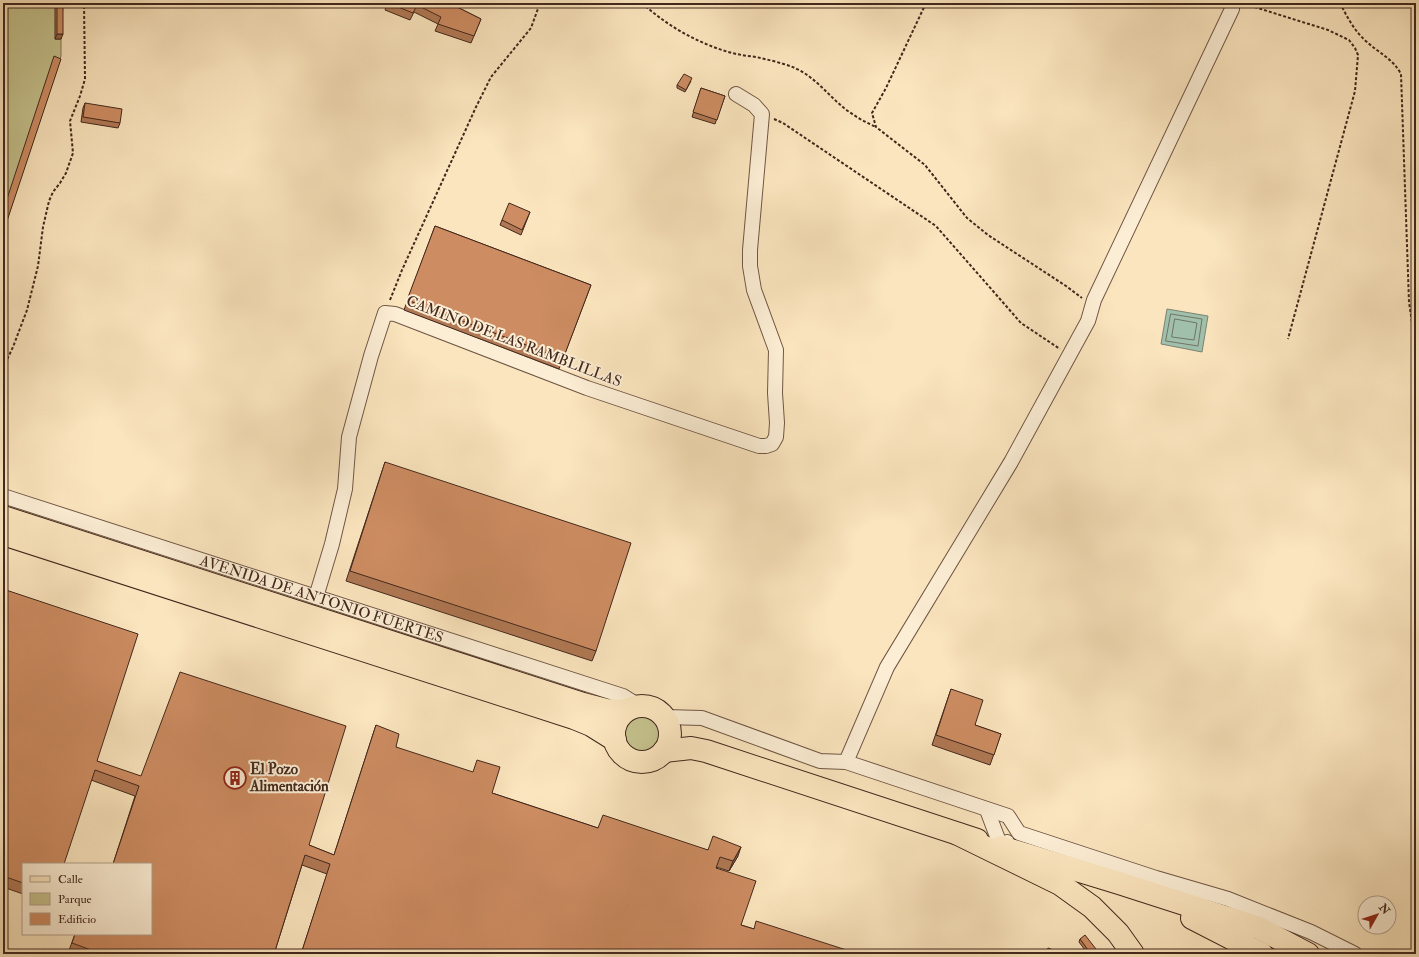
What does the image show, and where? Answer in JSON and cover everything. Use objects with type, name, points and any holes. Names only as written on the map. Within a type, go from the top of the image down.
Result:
[{"type":"main road","name":"AVENIDA DE ANTONIO FUERTES","points":[[3,517],[583,704],[606,710],[632,709]]},
{"type":"main road","points":[[3,534],[574,718],[591,725],[615,740]]},
{"type":"main road","points":[[667,721],[671,734],[669,743],[664,752],[658,758],[641,762],[632,760],[624,755],[618,748],[614,732],[620,717],[632,709],[649,706],[658,710],[667,721],[706,751]]},
{"type":"main road","points":[[664,752],[691,748],[706,751],[958,834],[1119,883],[1259,928],[1308,954]]},
{"type":"main road","points":[[958,834],[1060,884],[1092,907],[1118,933],[1133,954]]},
{"type":"main road","points":[[1119,883],[1222,932],[1262,954]]},
{"type":"main road","points":[[1204,910],[1263,937],[1291,954]]},
{"type":"street","points":[[846,762],[887,667],[1011,462],[1088,321],[1094,300],[1232,9],[1232,3]]},
{"type":"street","points":[[736,94],[754,105],[762,114]]},
{"type":"street","name":"CAMINO DE LAS RAMBLILLAS","points":[[316,597],[332,544],[345,489],[349,437],[371,356],[385,313],[395,314],[587,388],[759,446],[772,444],[776,437],[777,423],[775,393],[776,350],[754,290],[750,258],[762,114]]},
{"type":"street","name":"AVENIDA DE ANTONIO FUERTES","points":[[3,496],[623,696],[632,709]]},
{"type":"street","points":[[667,721],[702,718],[820,761],[846,762],[1008,816],[1019,833],[1156,878],[1228,899],[1311,932],[1355,954]]},
{"type":"street","points":[[987,810],[1001,847],[1019,833]]},
{"type":"path","points":[[3,368],[13,347],[27,310],[38,266],[42,227],[49,201],[53,192],[66,173],[73,153],[70,121],[85,79],[84,3]]},
{"type":"path","points":[[385,313],[402,270],[476,107],[492,77],[532,28],[540,3]]},
{"type":"path","points":[[642,3],[661,19],[682,32],[703,42],[732,53],[757,57],[795,68],[815,80],[844,108],[859,119],[876,127],[925,165],[967,218],[988,235],[1066,286],[1092,306]]},
{"type":"path","points":[[876,127],[872,113],[886,88],[926,3]]},
{"type":"path","points":[[1243,3],[1328,30],[1349,40],[1358,55],[1355,91],[1288,339]]},
{"type":"path","points":[[1340,3],[1356,30],[1366,41],[1396,65],[1401,74],[1408,285],[1416,350]]},
{"type":"path","points":[[762,114],[783,124],[936,226],[1021,323],[1069,355]]},
{"type":"green space","points":[[3,3],[61,3],[61,56],[3,232]]},
{"type":"green space","points":[[637,709],[647,709],[660,716],[667,729],[667,739],[660,752],[647,759],[637,759],[628,755],[621,748],[617,739],[617,729],[621,720],[628,713]]},
{"type":"water","points":[[1167,309],[1208,316],[1202,352],[1161,344]]},
{"type":"building","points":[[57,3],[63,3],[63,34],[57,34]]},
{"type":"building","points":[[388,3],[449,3],[481,19],[474,36],[438,24],[441,17],[417,5],[413,13]]},
{"type":"building","points":[[54,56],[61,59],[3,233],[3,211]]},
{"type":"building","points":[[684,74],[692,78],[686,90],[677,85]]},
{"type":"building","points":[[701,88],[725,96],[717,120],[693,112]]},
{"type":"building","points":[[85,103],[122,109],[120,123],[83,117]]},
{"type":"building","points":[[509,203],[530,212],[522,230],[502,220]]},
{"type":"building","points":[[435,226],[591,285],[563,359],[407,300]]},
{"type":"building","points":[[385,462],[631,543],[596,651],[350,571]]},
{"type":"building","name":"El Pozo Alimentación","points":[[3,589],[138,634],[97,761],[141,776],[180,672],[346,726],[309,845],[334,855],[376,725],[399,734],[396,747],[473,772],[477,760],[500,767],[492,793],[598,828],[603,815],[708,850],[713,836],[741,847],[733,861],[720,857],[716,868],[756,881],[741,925],[754,929],[756,921],[859,954],[301,954],[330,864],[305,855],[274,954],[89,954],[91,950],[72,943],[75,935],[152,935],[152,863],[113,863],[139,786],[95,770],[64,863],[22,863],[22,883],[3,876]]},
{"type":"building","points":[[951,689],[983,700],[975,725],[1001,734],[994,755],[936,735]]},
{"type":"building","points":[[1085,935],[1096,949],[1091,954],[1080,939]]},
{"type":"building","points":[[1048,948],[1064,954],[1045,954]]},
{"type":"place","name":"El Pozo Alimentación","points":[[235,778]]}]
